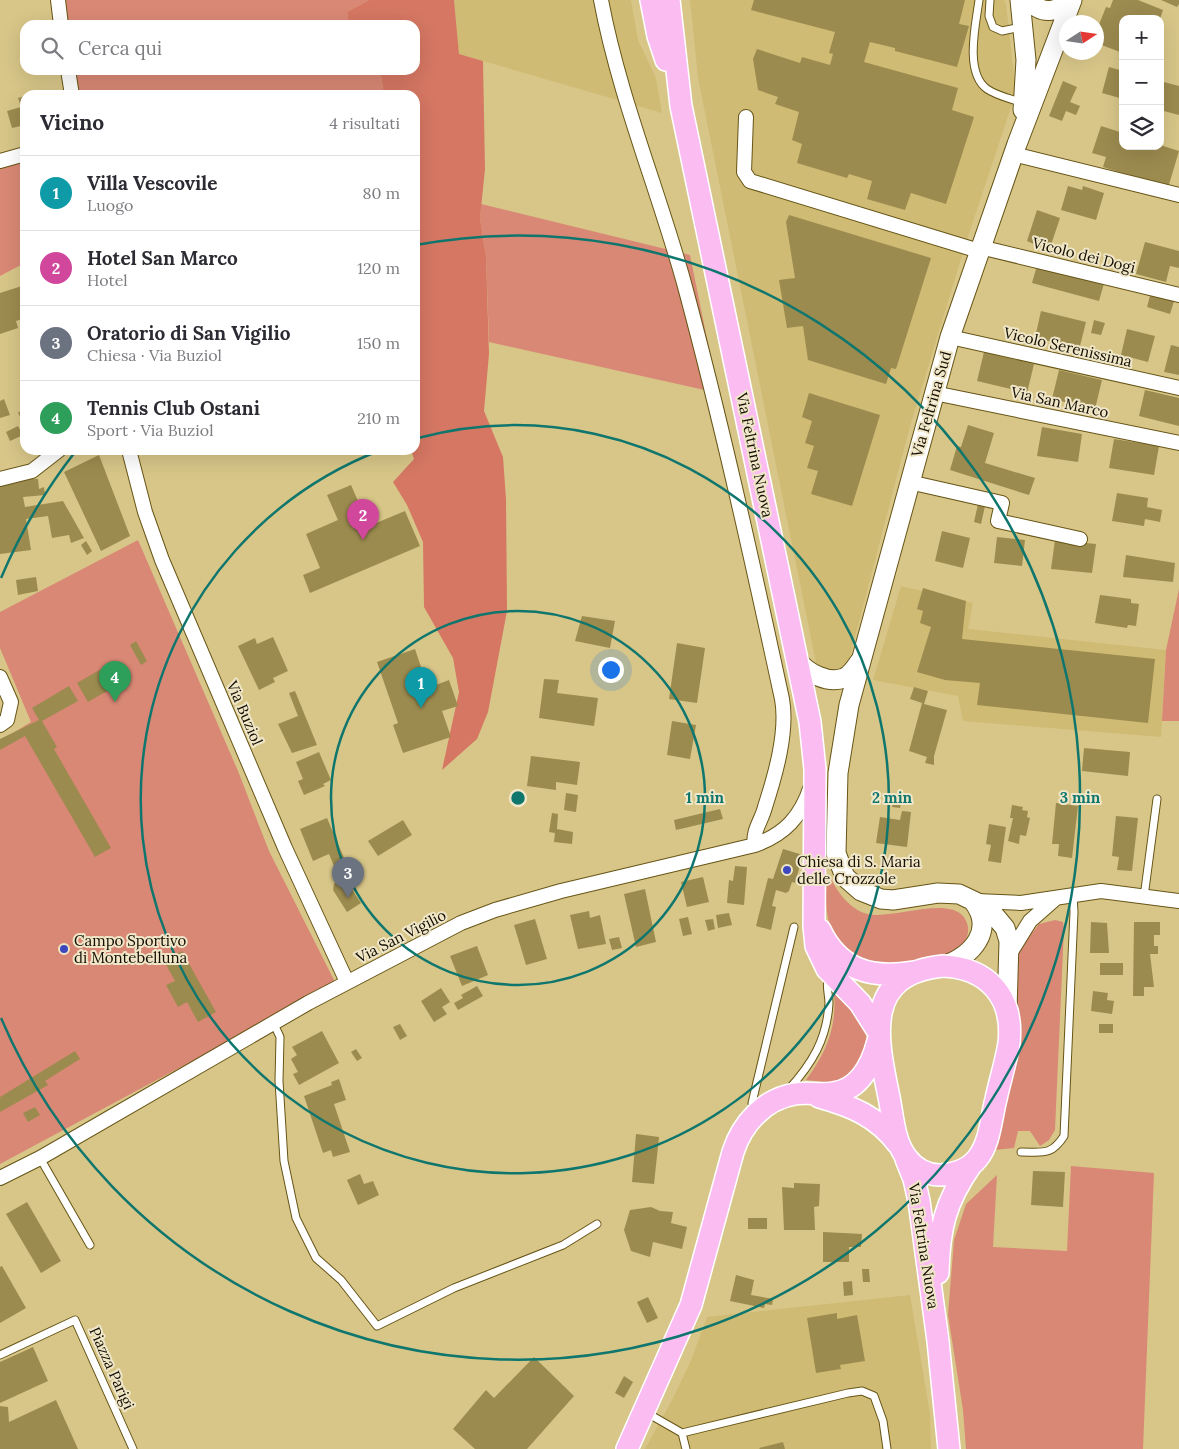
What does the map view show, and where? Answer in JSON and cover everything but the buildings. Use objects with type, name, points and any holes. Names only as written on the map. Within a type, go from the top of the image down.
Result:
[{"type":"main road","points":[[651,0],[658,36],[681,106]]},
{"type":"main road","name":"Via Feltrina Nuova","points":[[669,0],[681,106],[810,722],[816,769],[814,913],[816,946],[831,974],[860,1003],[879,1035]]},
{"type":"main road","name":"Via Feltrina Sud","points":[[1015,149],[1024,103],[1026,76],[1020,0]]},
{"type":"main road","points":[[1029,0],[1037,8],[1046,12],[1058,10],[1071,0]]},
{"type":"main road","name":"Via Feltrina Sud","points":[[1008,1017],[1006,989],[1009,955],[1008,936],[1002,924],[991,913],[971,899],[947,892],[893,900],[881,899],[855,887],[845,877],[836,853],[840,754],[849,705],[950,337],[1015,149],[1071,0]]},
{"type":"main road","name":"Via Feltrina Sud","points":[[798,661],[812,673],[837,680],[848,676],[862,658]]},
{"type":"main road","points":[[903,1151],[886,1082],[879,1035],[880,1013],[886,996],[897,983],[918,971],[943,966],[966,954],[981,934],[982,918],[971,899]]},
{"type":"main road","name":"Via Feltrina Nuova","points":[[814,913],[818,927],[832,950],[854,967],[884,975],[918,971]]},
{"type":"main road","points":[[806,1094],[849,1106],[872,1118],[885,1128],[916,1167],[933,1174],[954,1173],[971,1165],[983,1150],[988,1134],[1008,1049],[1008,1017],[1001,997],[988,981],[968,970],[943,966]]},
{"type":"main road","points":[[627,1449],[678,1339],[696,1291],[736,1141],[756,1113],[781,1098],[806,1094],[834,1093],[854,1085],[868,1066],[879,1035]]},
{"type":"main road","name":"Via Feltrina Nuova","points":[[903,1151],[916,1187],[938,1341],[945,1403],[944,1447]]},
{"type":"main road","name":"Via Feltrina Nuova","points":[[938,1341],[938,1271],[942,1227],[951,1196],[971,1165]]},
{"type":"street","points":[[58,0],[60,20]]},
{"type":"street","points":[[601,0],[621,80],[667,226],[699,342],[782,699],[784,727],[765,807],[756,832],[755,845]]},
{"type":"street","points":[[69,75],[71,90]]},
{"type":"street","name":"Vicolo dei Dogi","points":[[746,117],[744,172],[750,181],[980,249],[1179,295]]},
{"type":"street","points":[[1015,149],[1179,196]]},
{"type":"street","points":[[0,161],[20,155]]},
{"type":"street","name":"Vicolo Serenissima","points":[[950,337],[1179,388]]},
{"type":"street","name":"Via San Marco","points":[[934,393],[1179,444]]},
{"type":"street","points":[[0,479],[32,471],[53,455]]},
{"type":"street","name":"Via Buziol","points":[[130,455],[145,512],[162,560],[285,848],[347,982]]},
{"type":"street","points":[[909,482],[1002,504],[998,521],[1080,538]]},
{"type":"street","points":[[0,677],[11,702],[7,720],[0,725]]},
{"type":"street","name":"Via San Vigilio","points":[[0,1178],[40,1158],[273,1022],[436,935],[487,913],[562,891],[755,845],[775,836],[795,819],[806,800],[816,769]]},
{"type":"street","points":[[971,899],[1014,903],[1101,891],[1179,902]]},
{"type":"street","points":[[1009,955],[1030,921],[1046,905],[1058,898]]},
{"type":"lane","points":[[979,0],[973,57],[977,76],[986,88],[1024,103]]},
{"type":"lane","points":[[990,0],[990,22],[997,30],[1007,31],[1023,26]]},
{"type":"lane","points":[[1144,897],[1157,799]]},
{"type":"lane","points":[[1020,1152],[1047,1153],[1056,1148],[1064,1136],[1074,912],[1072,895]]},
{"type":"lane","points":[[756,1113],[752,1103],[794,927]]},
{"type":"lane","points":[[781,1098],[809,1066],[819,1049],[827,1021],[829,1000],[827,981],[831,974]]},
{"type":"lane","points":[[273,1022],[280,1037],[278,1081],[284,1161],[296,1218],[316,1258],[341,1280],[376,1326],[454,1288],[563,1245],[597,1224]]},
{"type":"lane","points":[[40,1158],[90,1245]]},
{"type":"lane","name":"Piazza Parigi","points":[[0,1355],[76,1320],[133,1449]]},
{"type":"lane","points":[[644,1412],[682,1433],[862,1391],[874,1396],[880,1408],[887,1449]]},
{"type":"lane","points":[[682,1433],[686,1449]]},
{"type":"shaded area","points":[[65,0],[369,0],[347,12],[348,20],[67,20]]},
{"type":"shaded area","points":[[369,0],[454,0],[459,54],[483,61],[485,169],[480,218],[486,256],[489,354],[484,411],[503,457],[506,499],[507,611],[488,712],[477,739],[442,770],[459,692],[453,658],[424,607],[423,542],[407,505],[393,482],[414,459],[413,455],[420,455],[420,90],[383,90],[381,75],[420,75],[420,20],[348,20],[347,12]]},
{"type":"shaded area","points":[[454,0],[631,0],[638,40],[656,78],[662,113],[459,54]]},
{"type":"shaded area","points":[[690,0],[1004,0],[1006,4],[1016,92],[964,249],[909,430],[847,668],[841,672],[818,673],[698,78]]},
{"type":"shaded area","points":[[73,75],[381,75],[383,90],[75,90]]},
{"type":"shaded area","points":[[20,160],[20,266],[0,276],[0,166]]},
{"type":"shaded area","points":[[481,204],[690,255],[718,393],[489,342],[486,256],[480,218]]},
{"type":"shaded area","points":[[138,540],[238,771],[269,851],[336,984],[0,1164],[0,741],[31,722],[0,648],[0,612]]},
{"type":"shaded area","points":[[901,586],[973,603],[968,629],[1166,650],[1161,737],[963,721],[958,696],[873,680]]},
{"type":"shaded area","points":[[1179,589],[1179,721],[1162,721],[1166,650]]},
{"type":"shaded area","points":[[829,875],[843,897],[853,907],[864,913],[876,915],[939,908],[952,910],[963,916],[968,927],[965,940],[956,950],[942,956],[890,965],[877,966],[869,964],[847,951],[833,933],[829,923],[826,901],[827,876]]},
{"type":"shaded area","points":[[1055,920],[1063,922],[1064,929],[1055,1130],[1049,1140],[1040,1146],[1030,1131],[1018,1131],[1014,1148],[994,1150],[1016,1009],[1016,960],[1020,949],[1039,924]]},
{"type":"shaded area","points":[[841,992],[864,1026],[867,1049],[849,1078],[833,1083],[806,1080],[819,1060],[829,1039],[834,1018],[834,994]]},
{"type":"shaded area","points":[[1071,1166],[1154,1173],[1143,1449],[966,1449],[963,1410],[948,1315],[954,1240],[966,1204],[997,1175],[993,1247],[1067,1251]]},
{"type":"shaded area","points":[[910,1295],[930,1414],[931,1449],[645,1449],[690,1363],[707,1317]]},
{"type":"place","name":"Hotel San Marco","points":[[363,540]]},
{"type":"place","name":"Tennis Club Ostani","points":[[115,702]]},
{"type":"place","name":"Villa Vescovile","points":[[421,708]]},
{"type":"place","name":"Chiesa di S. Maria delle Crozzole","points":[[787,870]]},
{"type":"place","name":"Oratorio di San Vigilio","points":[[348,898]]},
{"type":"place","name":"Campo Sportivo di Montebelluna","points":[[64,949]]}]
